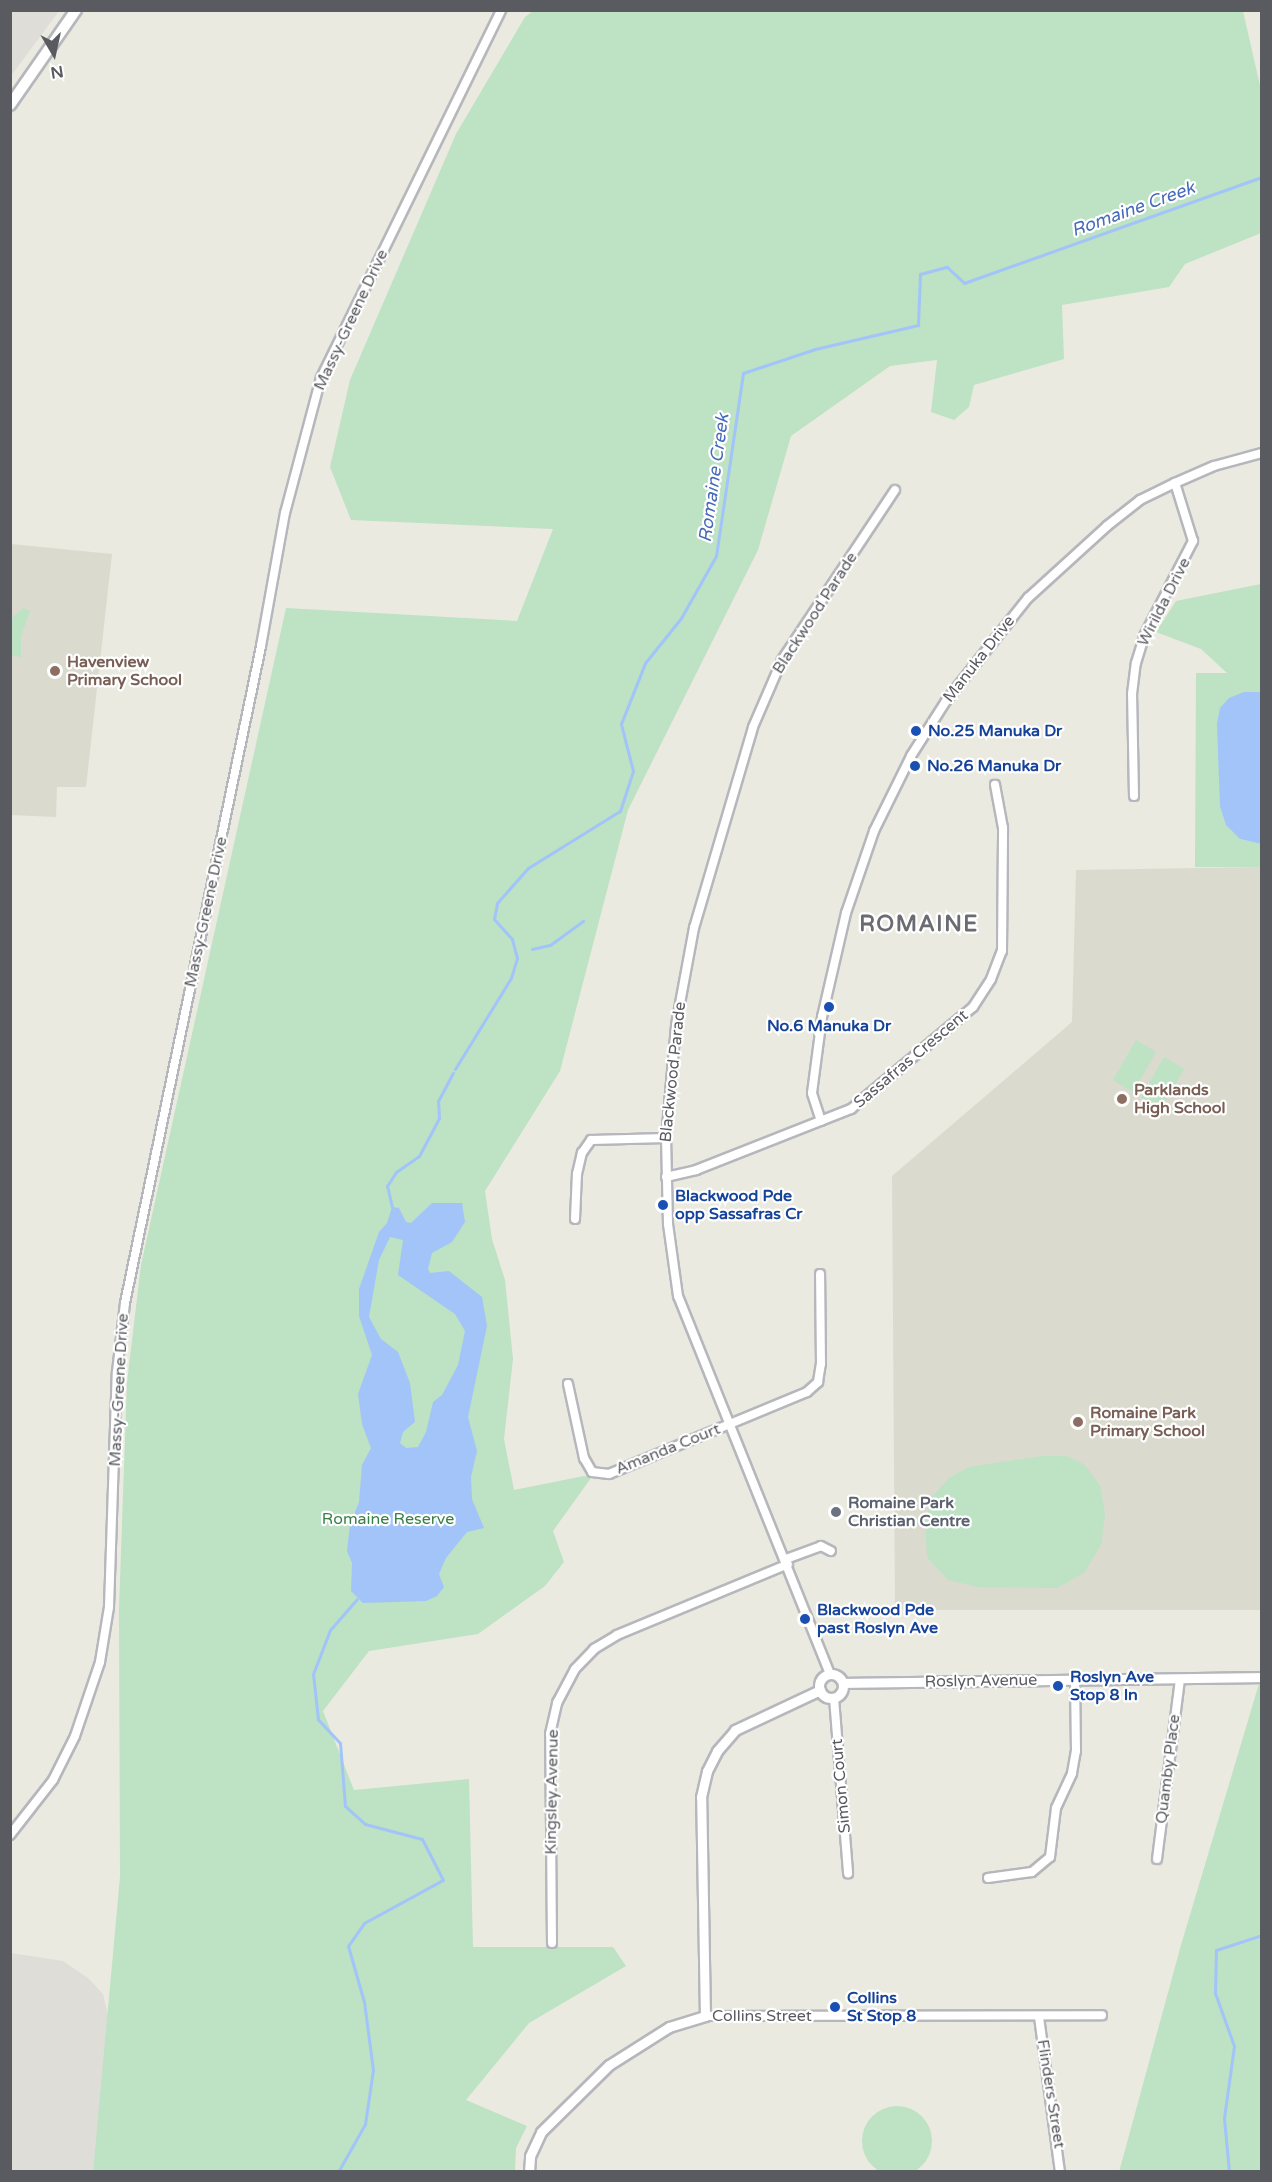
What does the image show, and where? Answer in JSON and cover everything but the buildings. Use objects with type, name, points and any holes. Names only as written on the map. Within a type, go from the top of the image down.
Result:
[{"type":"main road","points":[[10,105],[76,10]]},
{"type":"street","name":"Massy-Greene Drive","points":[[10,1835],[52,1780],[75,1736],[100,1662],[109,1607],[117,1372],[125,1303],[261,646],[285,513],[321,378],[501,10]]},
{"type":"street","name":"Manuka Drive","points":[[821,1121],[812,1093],[837,944],[874,831],[912,756],[946,701],[1028,598],[1107,526],[1140,500],[1214,466],[1262,453]]},
{"type":"street","name":"Wirilda Drive","points":[[1134,796],[1132,694],[1136,663],[1144,636],[1193,541],[1175,483]]},
{"type":"street","name":"Blackwood Parade","points":[[830,1674],[787,1562],[678,1296],[666,1177],[666,1138],[676,1025],[694,928],[753,727],[782,660],[895,490]]},
{"type":"street","name":"Sassafras Crescent","points":[[666,1177],[696,1170],[850,1109],[973,1007],[992,980],[1002,951],[1003,828],[995,785]]},
{"type":"street","points":[[575,1220],[577,1174],[582,1154],[591,1140],[666,1138]]},
{"type":"street","points":[[729,1425],[807,1392],[818,1382],[820,1274]]},
{"type":"street","name":"Amanda Court","points":[[568,1384],[584,1458],[592,1472],[609,1474],[729,1425]]},
{"type":"street","name":"Kingsley Avenue","points":[[552,1943],[550,1734],[556,1703],[575,1669],[594,1649],[617,1635],[821,1546],[831,1551]]},
{"type":"street","points":[[830,1674],[837,1675],[843,1683],[841,1694],[834,1698],[827,1698],[819,1690],[822,1678],[830,1674]]},
{"type":"street","name":"Roslyn Avenue","points":[[843,1683],[1075,1679],[1180,1680],[1262,1677]]},
{"type":"street","points":[[988,1878],[1032,1872],[1050,1857],[1056,1808],[1072,1773],[1076,1751],[1075,1679]]},
{"type":"street","name":"Quamby Place","points":[[1157,1859],[1180,1680]]},
{"type":"street","points":[[705,2016],[701,1797],[707,1771],[717,1751],[735,1730],[819,1690]]},
{"type":"street","name":"Simon Court","points":[[834,1698],[848,1873]]},
{"type":"street","name":"Collins Street","points":[[529,2172],[530,2156],[541,2132],[609,2065],[669,2027],[705,2016],[1039,2017],[1102,2015]]},
{"type":"street","name":"Flinders Street","points":[[1039,2017],[1060,2172]]},
{"type":"shaded area","points":[[10,11],[59,11],[11,76]]},
{"type":"shaded area","name":"Havenview Primary School","points":[[11,544],[112,554],[86,787],[57,787],[56,817],[11,815]]},
{"type":"shaded area","points":[[1261,867],[1261,1610],[895,1610],[892,1176],[1072,1022],[1076,870]]},
{"type":"shaded area","points":[[11,1953],[63,1961],[88,1978],[103,1994],[109,2020],[93,2171],[11,2172]]},
{"type":"green space","name":"Romaine Reserve","points":[[533,11],[1243,11],[1261,90],[1261,233],[1185,264],[1169,287],[1062,305],[1064,359],[974,385],[969,407],[954,420],[931,412],[937,360],[890,366],[791,436],[758,550],[628,810],[560,1071],[485,1191],[492,1239],[505,1280],[513,1359],[504,1439],[514,1490],[584,1476],[591,1478],[553,1531],[564,1562],[545,1586],[478,1634],[369,1651],[323,1711],[354,1790],[469,1779],[473,1947],[613,1947],[626,1966],[529,2023],[466,2100],[527,2126],[516,2148],[515,2171],[93,2172],[120,1877],[119,1609],[127,1382],[141,1265],[286,608],[517,621],[553,529],[351,520],[330,467],[350,380],[456,134],[525,17]]},
{"type":"green space","points":[[1261,584],[1261,692],[1244,692],[1240,839],[1261,844],[1261,867],[1195,867],[1196,673],[1227,673],[1201,649],[1156,632],[1176,601]]},
{"type":"green space","points":[[23,608],[30,611],[21,636],[21,657],[11,655],[11,619]]},
{"type":"green space","points":[[1136,1040],[1156,1052],[1133,1092],[1113,1080]]},
{"type":"green space","points":[[1164,1057],[1184,1069],[1161,1109],[1141,1097]]},
{"type":"green space","points":[[1042,1456],[1067,1456],[1085,1465],[1100,1486],[1105,1514],[1101,1545],[1084,1573],[1057,1588],[978,1587],[948,1580],[927,1557],[925,1524],[932,1497],[949,1478],[969,1467]]},
{"type":"green space","points":[[1261,1677],[1261,2171],[1119,2172],[1181,1945]]},
{"type":"green space","points":[[897,2106],[916,2112],[926,2122],[932,2141],[926,2160],[916,2170],[897,2176],[878,2170],[868,2160],[862,2141],[868,2122],[878,2112]]},
{"type":"water","points":[[1244,692],[1261,692],[1261,844],[1240,839],[1226,825],[1220,806],[1217,724],[1220,708],[1229,698]]},
{"type":"water","points":[[432,1203],[462,1203],[465,1222],[452,1242],[432,1253],[428,1269],[430,1273],[449,1271],[482,1297],[487,1326],[468,1417],[477,1451],[471,1477],[472,1499],[484,1528],[467,1532],[446,1558],[439,1574],[444,1587],[437,1596],[426,1601],[363,1603],[351,1591],[352,1563],[347,1551],[350,1525],[359,1502],[362,1465],[371,1448],[362,1424],[358,1394],[372,1355],[359,1316],[359,1289],[379,1232],[387,1223],[392,1207],[399,1208],[406,1222],[411,1223]],"holes":[[[390,1237],[403,1240],[398,1275],[455,1314],[465,1331],[458,1365],[442,1395],[433,1402],[426,1432],[418,1447],[406,1448],[400,1443],[403,1432],[415,1422],[410,1383],[398,1352],[381,1339],[369,1317],[379,1260]]]},
{"type":"waterway","name":"Romaine Creek","points":[[455,1069],[511,978],[517,958],[512,939],[494,919],[497,903],[528,868],[620,811],[633,771],[621,724],[645,663],[681,618],[716,556],[743,373],[815,349],[918,325],[920,274],[947,267],[964,283],[1262,177]]},
{"type":"waterway","points":[[532,949],[550,945],[583,921]]},
{"type":"waterway","name":"Romaine Creek","points":[[392,1207],[387,1186],[396,1172],[419,1156],[439,1118],[438,1101],[453,1073]]},
{"type":"waterway","name":"Romaine Creek","points":[[338,2172],[365,2124],[373,2070],[364,2002],[348,1946],[364,1923],[443,1880],[422,1839],[365,1824],[345,1806],[340,1743],[318,1719],[313,1674],[330,1630],[357,1599]]},
{"type":"waterway","points":[[1229,2172],[1224,2118],[1234,2046],[1215,1993],[1216,1950],[1262,1935]]},
{"type":"place","name":"Havenview Primary School","points":[[55,671]]},
{"type":"place","name":"No.25 Manuka Dr","points":[[916,731]]},
{"type":"place","name":"No.26 Manuka Dr","points":[[915,766]]},
{"type":"place","name":"No.6 Manuka Dr","points":[[829,1007]]},
{"type":"place","name":"Parklands High School","points":[[1122,1099]]},
{"type":"place","name":"Blackwood Pde opp Sassafras Cr","points":[[663,1205]]},
{"type":"place","name":"Romaine Park Primary School","points":[[1078,1422]]},
{"type":"place","name":"Romaine Park Christian Centre","points":[[836,1512]]},
{"type":"place","name":"Blackwood Pde past Roslyn Ave","points":[[805,1619]]},
{"type":"place","name":"Roslyn Ave Stop 8 In","points":[[1058,1686]]},
{"type":"place","name":"Collins St Stop 8","points":[[835,2007]]},
{"type":"district","name":"ROMAINE","points":[[919,925]]}]
